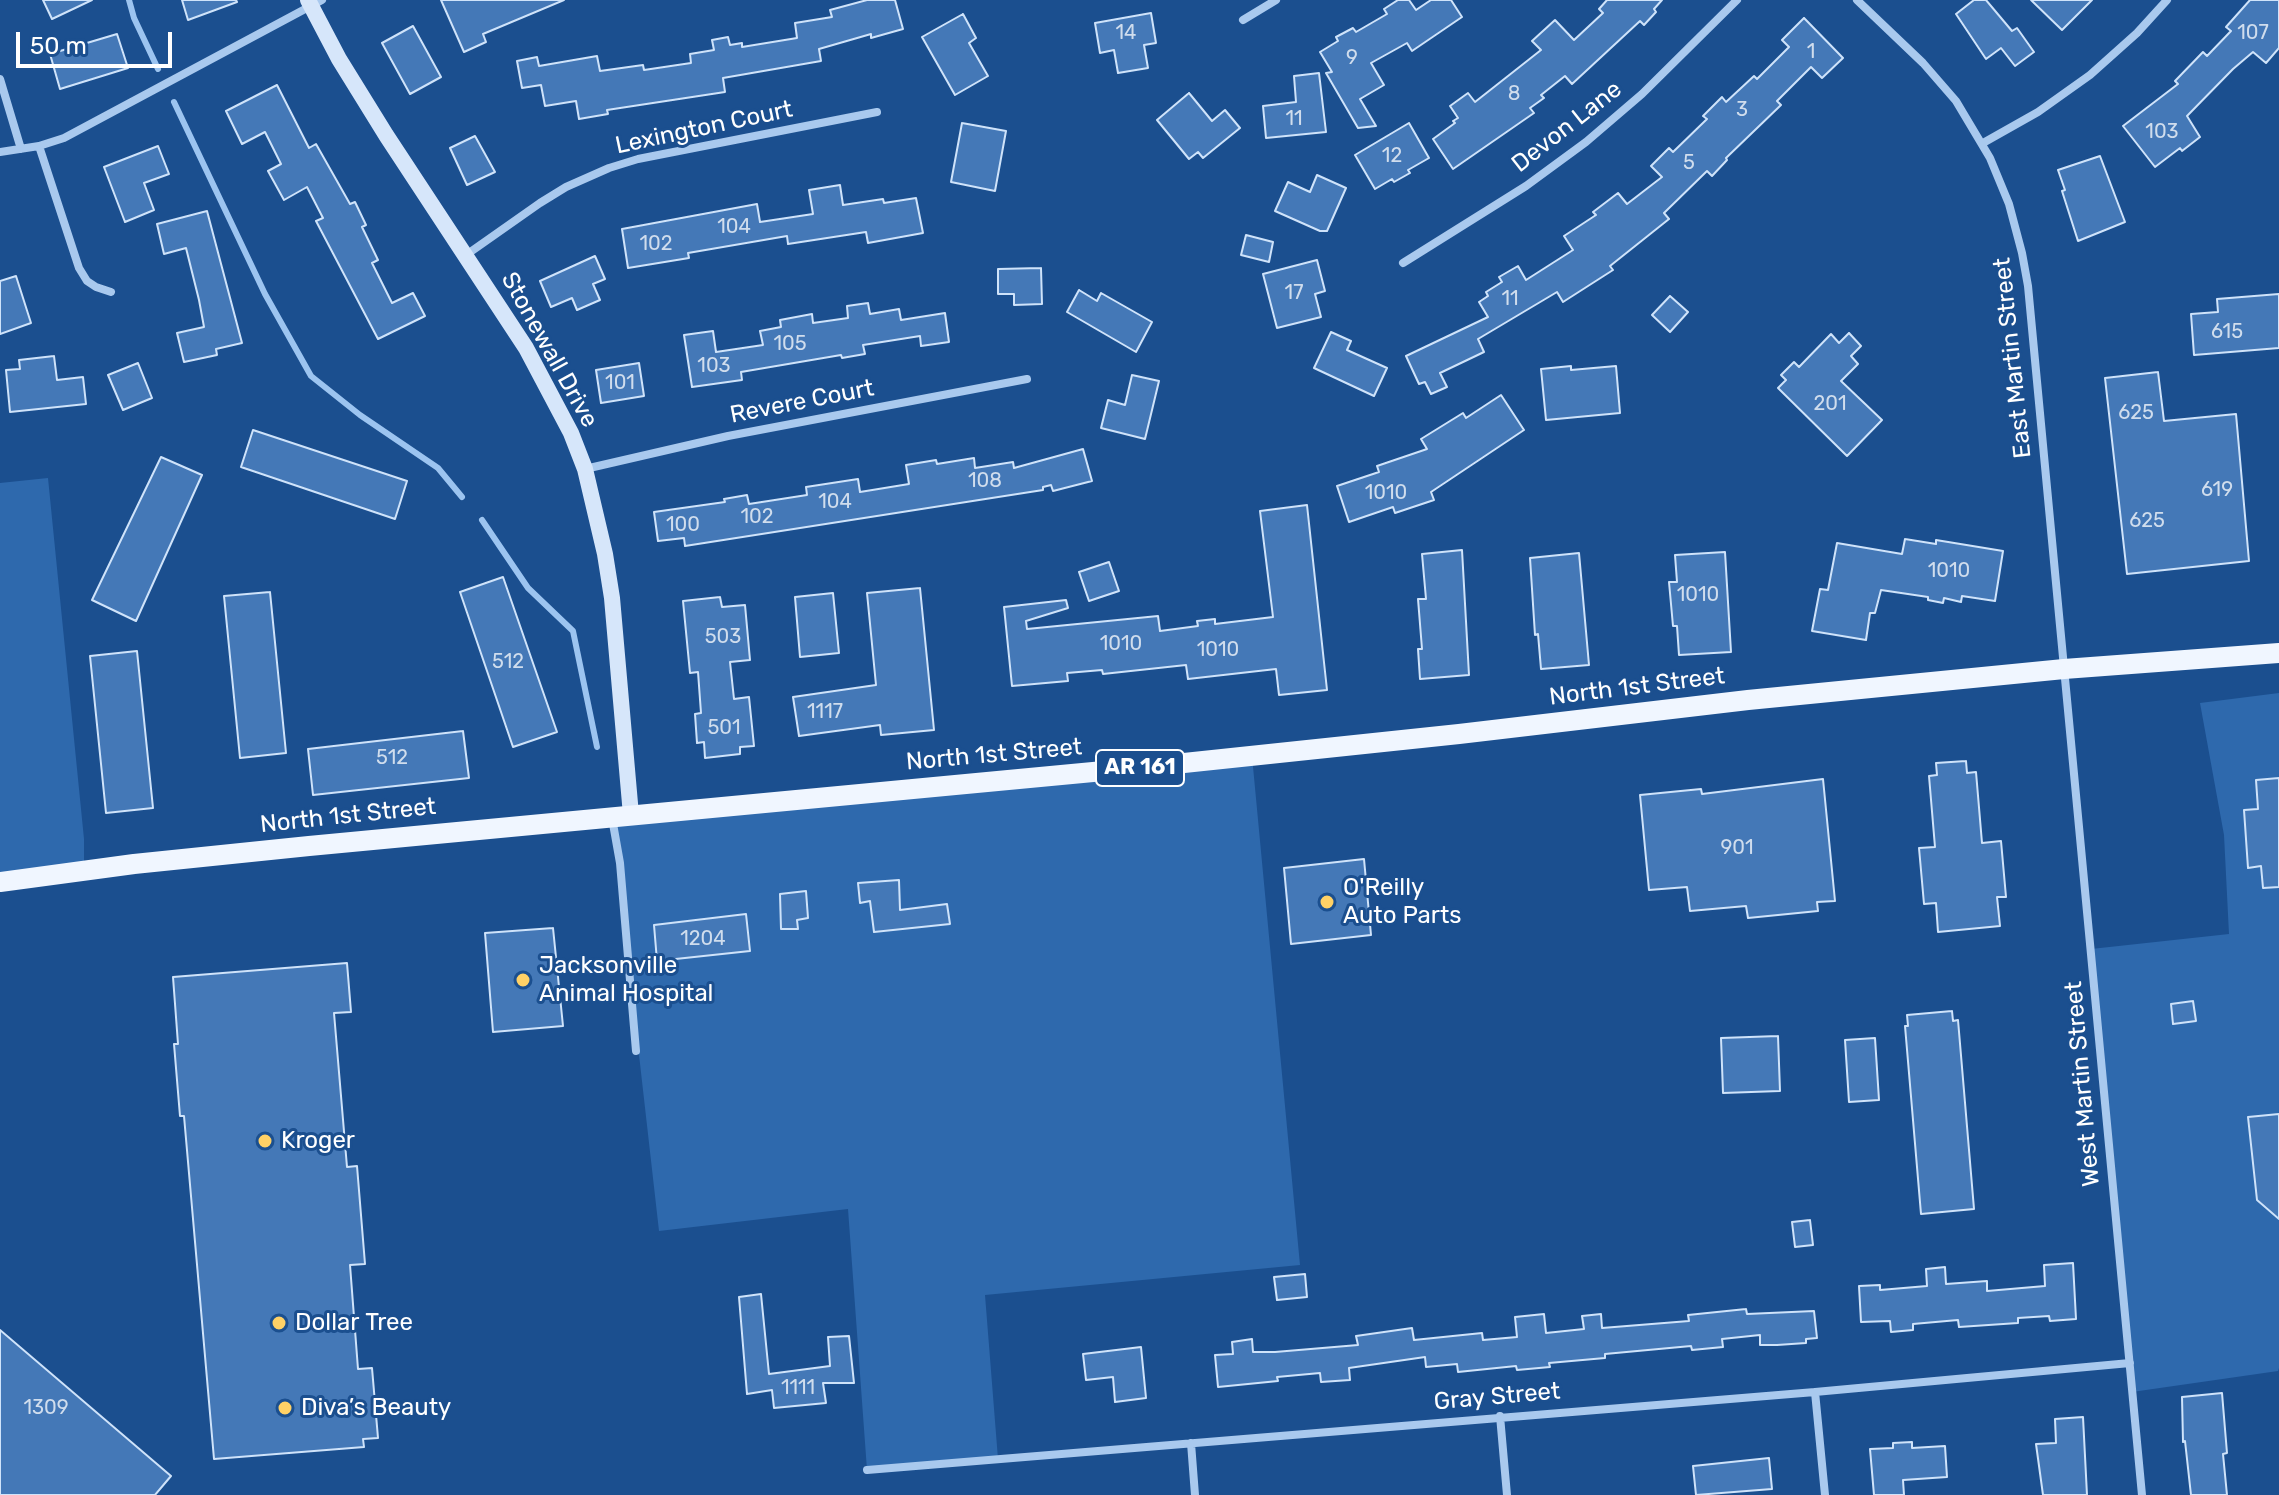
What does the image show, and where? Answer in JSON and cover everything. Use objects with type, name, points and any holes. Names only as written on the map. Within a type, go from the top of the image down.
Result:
[{"type":"main road","name":"North 1st Street","points":[[0,882],[134,864],[1102,771],[1748,700],[2064,669],[2279,653]]},
{"type":"street","points":[[1243,20],[1276,0]]},
{"type":"street","name":"Devon Lane","points":[[1403,263],[1526,186],[1586,142],[1642,94],[1737,0]]},
{"type":"street","name":"East Martin Street","points":[[1857,0],[1923,63],[1956,101],[1983,143],[2009,204],[2028,286],[2064,669]]},
{"type":"street","points":[[1983,143],[2038,112],[2090,75],[2137,33],[2167,0]]},
{"type":"street","points":[[0,152],[39,146],[64,138],[313,2]]},
{"type":"street","name":"Stonewall Drive","points":[[313,2],[339,59],[546,382],[585,469],[612,598],[621,816]]},
{"type":"street","points":[[0,79],[21,149]]},
{"type":"street","name":"Lexington Court","points":[[466,255],[566,187],[609,168],[638,159],[877,112]]},
{"type":"street","points":[[39,146],[79,268],[87,281],[111,292]]},
{"type":"street","name":"Revere Court","points":[[585,469],[728,436],[1027,379]]},
{"type":"street","name":"West Martin Street","points":[[2064,669],[2142,1495]]},
{"type":"street","points":[[621,816],[620,863],[636,1051]]},
{"type":"street","name":"Gray Street","points":[[867,1470],[2130,1363]]},
{"type":"street","points":[[1815,1392],[1825,1495]]},
{"type":"street","points":[[1500,1416],[1507,1495]]},
{"type":"street","points":[[1191,1443],[1195,1495]]},
{"type":"shaded area","points":[[48,478],[84,839],[84,870],[0,882],[0,483]]},
{"type":"shaded area","points":[[2279,693],[2279,1368],[2278,1371],[2132,1392],[2091,949],[2229,934],[2224,835],[2200,703]]},
{"type":"shaded area","points":[[1252,756],[1300,1265],[985,1295],[998,1459],[867,1470],[848,1209],[659,1231],[612,817]]},
{"type":"building","points":[[43,0],[92,0],[52,19]]},
{"type":"building","points":[[182,0],[236,0],[237,2],[188,20]]},
{"type":"building","points":[[441,0],[564,0],[483,34],[486,42],[464,52]]},
{"type":"building","points":[[867,0],[895,0],[903,29],[871,38],[871,34],[819,49],[821,61],[723,78],[725,92],[607,110],[608,114],[579,119],[576,101],[545,106],[541,85],[522,88],[517,61],[537,57],[539,66],[597,56],[600,71],[643,65],[644,70],[691,63],[690,54],[714,50],[712,40],[728,37],[730,45],[742,43],[742,47],[797,38],[795,23],[832,17],[830,10]]},
{"type":"building","points":[[1398,0],[1409,0],[1416,10],[1431,0],[1451,0],[1462,17],[1412,51],[1407,43],[1371,63],[1384,85],[1360,99],[1376,126],[1358,128],[1326,73],[1332,72],[1320,52],[1338,41],[1336,37],[1353,28],[1356,32],[1387,14],[1384,9]]},
{"type":"building","points":[[1607,0],[1662,0],[1644,25],[1640,21],[1572,84],[1565,76],[1530,108],[1534,113],[1453,169],[1433,139],[1458,118],[1450,106],[1468,93],[1475,102],[1541,50],[1532,41],[1555,20],[1574,40],[1603,13],[1599,9]]},
{"type":"building","points":[[1974,0],[1986,0],[2012,31],[2017,28],[2034,52],[2015,66],[2001,48],[1986,59],[1956,14]]},
{"type":"building","points":[[2031,0],[2092,0],[2062,30]]},
{"type":"building","points":[[2250,0],[2279,0],[2279,48],[2266,63],[2253,52],[2233,69],[2187,116],[2200,137],[2155,167],[2123,126],[2178,84],[2175,81],[2203,52],[2207,56],[2231,31],[2226,27]]},
{"type":"building","points":[[1151,13],[1156,43],[1144,45],[1148,68],[1118,73],[1114,50],[1100,53],[1095,23]]},
{"type":"building","points":[[963,14],[976,38],[969,43],[988,76],[955,95],[922,37]]},
{"type":"building","points":[[1804,18],[1843,58],[1822,78],[1811,67],[1777,101],[1781,105],[1726,158],[1712,176],[1707,171],[1664,213],[1669,219],[1610,266],[1613,270],[1563,302],[1557,292],[1478,339],[1484,352],[1440,373],[1447,387],[1431,394],[1425,382],[1419,384],[1406,356],[1488,317],[1479,302],[1488,296],[1486,292],[1502,282],[1499,277],[1518,266],[1526,280],[1573,250],[1564,236],[1596,215],[1593,212],[1618,193],[1627,204],[1662,177],[1651,166],[1669,148],[1673,152],[1707,119],[1703,116],[1722,97],[1726,102],[1754,76],[1757,79],[1789,47],[1782,40]]},
{"type":"building","points":[[413,26],[441,77],[410,94],[382,43]]},
{"type":"building","points":[[117,34],[128,68],[60,89],[50,54]]},
{"type":"building","points":[[1319,73],[1326,132],[1266,138],[1263,106],[1296,102],[1294,76]]},
{"type":"building","points":[[277,85],[309,148],[316,144],[350,204],[355,202],[366,225],[362,227],[378,260],[372,263],[392,303],[413,293],[425,316],[378,339],[316,221],[323,218],[307,187],[284,200],[268,171],[281,164],[265,132],[242,144],[226,111]]},
{"type":"building","points":[[1189,93],[1212,121],[1225,110],[1240,128],[1203,158],[1198,152],[1189,159],[1157,120]]},
{"type":"building","points":[[962,123],[1006,131],[995,191],[951,182]]},
{"type":"building","points":[[1409,123],[1429,158],[1408,170],[1410,173],[1375,189],[1355,155]]},
{"type":"building","points":[[475,136],[495,172],[467,185],[450,148]]},
{"type":"building","points":[[158,146],[169,174],[144,183],[154,210],[125,222],[104,167]]},
{"type":"building","points":[[2100,156],[2125,222],[2078,241],[2058,170]]},
{"type":"building","points":[[1317,175],[1346,188],[1327,231],[1320,231],[1275,211],[1288,182],[1310,192]]},
{"type":"building","points":[[840,185],[843,205],[916,198],[923,233],[868,243],[866,232],[788,244],[787,236],[688,253],[689,258],[628,268],[622,229],[757,204],[760,222],[813,214],[809,190]]},
{"type":"building","points":[[207,211],[242,343],[216,349],[217,355],[184,362],[177,333],[204,327],[199,300],[186,248],[164,254],[157,224]]},
{"type":"building","points":[[1246,235],[1273,242],[1269,262],[1241,255]]},
{"type":"building","points":[[595,256],[605,279],[593,284],[600,300],[577,310],[572,298],[551,307],[540,281]]},
{"type":"building","points":[[1317,260],[1325,291],[1315,294],[1321,317],[1277,328],[1263,274]]},
{"type":"building","points":[[1041,268],[1042,304],[1014,305],[1014,294],[998,294],[998,269]]},
{"type":"building","points":[[16,276],[31,323],[0,334],[0,281]]},
{"type":"building","points":[[1079,290],[1097,301],[1101,293],[1152,322],[1136,352],[1067,312]]},
{"type":"building","points":[[2279,294],[2279,348],[2194,355],[2191,314],[2218,312],[2217,299]]},
{"type":"building","points":[[1670,296],[1688,312],[1670,332],[1652,315]]},
{"type":"building","points":[[868,303],[870,314],[899,309],[901,320],[945,313],[949,342],[921,346],[920,336],[863,345],[865,354],[842,358],[841,355],[741,372],[742,380],[692,387],[684,335],[713,331],[716,352],[763,345],[760,331],[781,327],[780,320],[812,314],[813,323],[848,318],[847,306]]},
{"type":"building","points":[[1331,332],[1351,341],[1347,350],[1387,368],[1374,396],[1314,368]]},
{"type":"building","points":[[1849,333],[1861,346],[1851,356],[1858,364],[1841,381],[1882,420],[1847,456],[1778,388],[1786,380],[1781,375],[1794,362],[1799,367],[1831,334],[1839,343]]},
{"type":"building","points":[[54,356],[57,380],[83,377],[86,404],[10,412],[6,370],[20,369],[19,360]]},
{"type":"building","points":[[138,363],[152,398],[123,410],[108,375]]},
{"type":"building","points":[[639,363],[644,396],[601,403],[596,370]]},
{"type":"building","points":[[1571,366],[1571,370],[1616,366],[1620,413],[1546,420],[1541,369]]},
{"type":"building","points":[[2158,372],[2164,421],[2236,414],[2249,561],[2127,574],[2105,378]]},
{"type":"building","points":[[1132,375],[1159,381],[1145,439],[1101,428],[1108,400],[1125,405]]},
{"type":"building","points":[[1501,395],[1524,430],[1431,492],[1434,500],[1395,513],[1393,507],[1349,522],[1337,486],[1379,472],[1377,466],[1427,449],[1421,439],[1463,413],[1466,418]]},
{"type":"building","points":[[253,430],[407,481],[395,519],[241,467]]},
{"type":"building","points":[[1083,449],[1092,481],[1053,491],[1051,485],[1043,487],[1043,490],[685,546],[684,538],[658,541],[654,512],[725,502],[724,499],[747,495],[749,504],[807,495],[806,487],[858,479],[860,492],[909,484],[906,465],[936,460],[937,464],[974,458],[975,468],[1013,462],[1014,468]]},
{"type":"building","points":[[161,457],[202,475],[136,621],[92,600]]},
{"type":"building","points":[[1307,505],[1327,690],[1279,695],[1276,669],[1188,679],[1186,665],[1103,674],[1102,670],[1067,673],[1068,681],[1012,686],[1004,607],[1066,600],[1068,608],[1026,621],[1027,629],[1158,616],[1160,631],[1198,626],[1197,621],[1215,619],[1215,624],[1273,617],[1260,511]]},
{"type":"building","points":[[1905,539],[1936,544],[1936,540],[2003,551],[1995,601],[1962,596],[1961,602],[1944,598],[1943,603],[1928,600],[1928,597],[1881,590],[1875,613],[1870,613],[1866,640],[1812,631],[1820,589],[1828,590],[1837,543],[1902,554]]},
{"type":"building","points":[[1462,550],[1469,675],[1420,679],[1418,649],[1422,649],[1418,599],[1426,599],[1422,554]]},
{"type":"building","points":[[1725,552],[1731,652],[1679,655],[1669,582],[1677,582],[1675,555]]},
{"type":"building","points":[[1579,553],[1589,665],[1541,669],[1538,634],[1535,635],[1530,558]]},
{"type":"building","points":[[1109,562],[1119,591],[1089,601],[1079,572]]},
{"type":"building","points":[[503,577],[557,732],[513,747],[460,592]]},
{"type":"building","points":[[920,588],[934,730],[881,735],[880,725],[799,736],[793,697],[876,685],[867,593]]},
{"type":"building","points":[[270,592],[286,753],[240,758],[224,596]]},
{"type":"building","points":[[833,593],[839,653],[800,657],[795,597]]},
{"type":"building","points":[[720,597],[722,607],[745,605],[750,660],[730,662],[734,699],[749,697],[754,746],[740,747],[740,754],[705,758],[704,742],[697,743],[695,714],[701,713],[698,672],[690,673],[683,601]]},
{"type":"building","points":[[137,651],[153,808],[106,813],[90,656]]},
{"type":"building","points":[[463,731],[469,778],[313,795],[308,749]]},
{"type":"building","points":[[1966,761],[1967,773],[1976,772],[1982,843],[2001,841],[2006,897],[1997,897],[2000,926],[1938,932],[1936,903],[1924,904],[1919,848],[1935,847],[1929,776],[1937,775],[1936,763]]},
{"type":"building","points":[[2279,778],[2279,887],[2263,888],[2261,866],[2248,868],[2244,810],[2258,809],[2256,780]]},
{"type":"building","points":[[1823,779],[1835,901],[1817,902],[1818,911],[1748,918],[1746,906],[1690,911],[1687,887],[1649,890],[1640,795],[1701,789],[1702,794]]},
{"type":"building","name":"O'Reilly Auto Parts","points":[[1364,859],[1371,935],[1291,944],[1284,868]]},
{"type":"building","points":[[899,880],[900,910],[947,904],[950,924],[874,932],[870,901],[860,903],[858,883]]},
{"type":"building","points":[[806,891],[808,918],[797,920],[798,929],[781,929],[780,894]]},
{"type":"building","points":[[746,914],[750,951],[657,961],[654,925]]},
{"type":"building","name":"Jacksonville Animal Hospital","points":[[553,928],[563,1026],[493,1032],[485,933]]},
{"type":"building","name":"Kroger","points":[[347,963],[351,1012],[334,1013],[347,1167],[357,1166],[365,1264],[350,1265],[358,1369],[372,1368],[378,1438],[363,1439],[364,1447],[214,1459],[184,1116],[180,1116],[173,977]]},
{"type":"building","points":[[2193,1001],[2196,1021],[2173,1024],[2171,1004]]},
{"type":"building","points":[[1952,1011],[1953,1021],[1958,1020],[1974,1209],[1921,1214],[1905,1026],[1908,1026],[1907,1015]]},
{"type":"building","points":[[1778,1036],[1780,1091],[1723,1093],[1721,1038]]},
{"type":"building","points":[[1875,1038],[1879,1100],[1849,1102],[1845,1040]]},
{"type":"building","points":[[2279,1114],[2279,1219],[2257,1200],[2248,1117]]},
{"type":"building","points":[[1810,1220],[1813,1245],[1795,1247],[1792,1222]]},
{"type":"building","points":[[2073,1263],[2076,1319],[2050,1321],[2049,1316],[2018,1318],[2018,1323],[1959,1327],[1958,1320],[1913,1324],[1913,1330],[1891,1332],[1890,1321],[1861,1322],[1859,1286],[1880,1285],[1880,1290],[1927,1286],[1926,1269],[1945,1267],[1946,1284],[1987,1281],[1987,1291],[2045,1286],[2044,1265]]},
{"type":"building","points":[[1305,1274],[1307,1297],[1277,1300],[1274,1277]]},
{"type":"building","points":[[761,1294],[769,1374],[830,1366],[828,1337],[849,1336],[854,1383],[823,1383],[826,1403],[774,1408],[772,1390],[747,1394],[739,1297]]},
{"type":"building","points":[[1746,1309],[1747,1314],[1814,1311],[1817,1338],[1806,1339],[1806,1343],[1777,1345],[1760,1345],[1760,1335],[1722,1339],[1723,1347],[1692,1350],[1691,1346],[1605,1354],[1605,1358],[1549,1363],[1550,1367],[1517,1370],[1516,1366],[1458,1372],[1457,1364],[1426,1367],[1425,1357],[1349,1368],[1350,1380],[1321,1382],[1320,1373],[1218,1387],[1215,1355],[1233,1354],[1232,1342],[1252,1339],[1253,1352],[1358,1345],[1356,1336],[1412,1328],[1414,1340],[1482,1333],[1483,1340],[1517,1337],[1515,1317],[1544,1314],[1546,1333],[1584,1329],[1582,1316],[1601,1314],[1602,1328],[1689,1321],[1688,1315]]},
{"type":"building","points":[[0,1330],[171,1476],[155,1495],[0,1495]]},
{"type":"building","points":[[1141,1347],[1146,1398],[1115,1402],[1113,1377],[1086,1380],[1083,1354]]},
{"type":"building","points":[[2222,1393],[2227,1495],[2191,1495],[2183,1442],[2182,1397]]},
{"type":"building","points":[[2083,1417],[2087,1495],[2043,1495],[2036,1444],[2056,1443],[2055,1419]]},
{"type":"building","points":[[1912,1442],[1912,1448],[1945,1446],[1947,1477],[1903,1480],[1904,1495],[1874,1495],[1870,1449],[1893,1448],[1893,1443]]},
{"type":"building","points":[[1769,1458],[1772,1489],[1696,1495],[1693,1466]]},
{"type":"waterway","points":[[129,0],[158,69]]},
{"type":"waterway","points":[[174,102],[265,294],[311,376],[360,415],[438,468],[462,497]]},
{"type":"waterway","points":[[482,520],[528,588],[573,631],[597,747]]},
{"type":"place","name":"O'Reilly Auto Parts","points":[[1327,902]]},
{"type":"place","name":"Jacksonville Animal Hospital","points":[[523,980]]},
{"type":"place","name":"Kroger","points":[[265,1141]]},
{"type":"place","name":"Dollar Tree","points":[[279,1323]]},
{"type":"place","name":"Diva’s Beauty","points":[[285,1408]]}]
